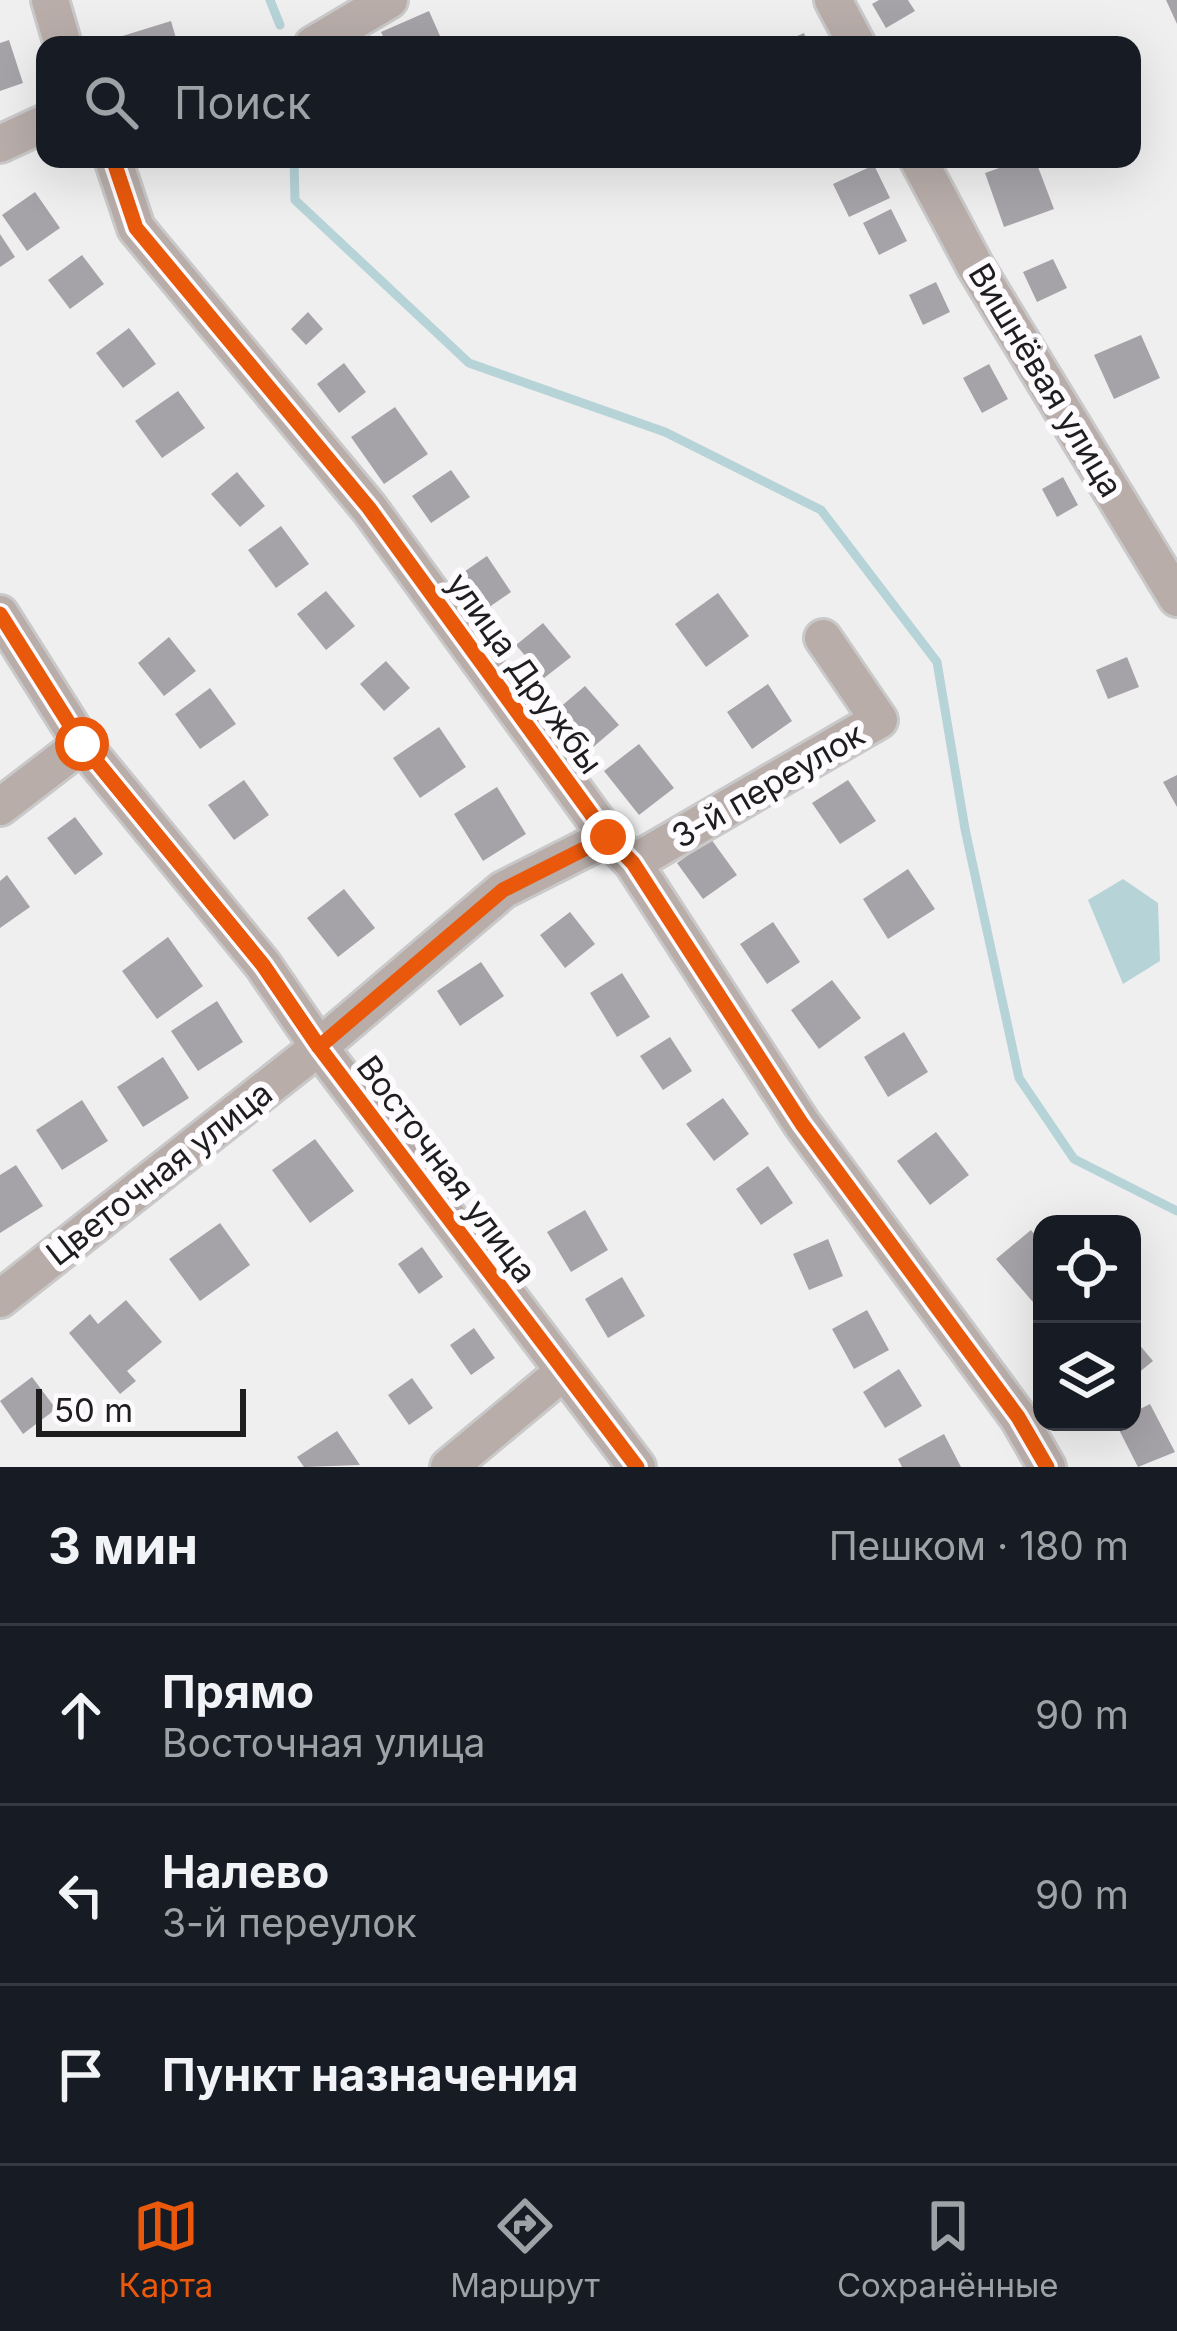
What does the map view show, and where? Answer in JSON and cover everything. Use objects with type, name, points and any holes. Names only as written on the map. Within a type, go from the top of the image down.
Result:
[{"type":"street","points":[[50,0],[60,36]]},
{"type":"street","points":[[328,36],[389,0]]},
{"type":"street","points":[[832,0],[852,36]]},
{"type":"street","points":[[0,144],[36,127]]},
{"type":"street","name":"улица Дружбы","points":[[115,168],[136,228],[369,508],[621,850],[802,1124],[1018,1417],[1048,1467]]},
{"type":"street","name":"Вишнёвая улица","points":[[923,168],[975,266],[1173,579]]},
{"type":"street","name":"Восточная улица","points":[[0,614],[82,744],[263,965],[319,1047],[637,1467]]},
{"type":"street","name":"3-й переулок","points":[[319,1047],[503,890],[621,850],[879,720],[823,638]]},
{"type":"street","points":[[0,807],[82,744]]},
{"type":"street","name":"Цветочная улица","points":[[0,1299],[319,1047]]},
{"type":"street","points":[[449,1467],[562,1373]]},
{"type":"water","points":[[1123,879],[1158,903],[1160,961],[1123,984],[1088,900]]},
{"type":"building","points":[[908,0],[915,11],[886,28],[872,4]]},
{"type":"building","points":[[1166,0],[1177,0],[1177,24]]},
{"type":"building","points":[[429,11],[440,36],[383,36],[381,32]]},
{"type":"building","points":[[171,21],[175,36],[122,36]]},
{"type":"building","points":[[9,40],[23,83],[0,91],[0,43]]},
{"type":"building","points":[[875,168],[890,198],[849,217],[833,184]]},
{"type":"building","points":[[999,168],[1038,168],[1054,209],[1004,227],[985,173]]},
{"type":"building","points":[[35,192],[60,228],[27,251],[2,215]]},
{"type":"building","points":[[891,209],[907,241],[879,255],[863,223]]},
{"type":"building","points":[[0,234],[15,257],[0,267]]},
{"type":"building","points":[[82,255],[104,284],[70,309],[48,280]]},
{"type":"building","points":[[1053,259],[1067,288],[1037,302],[1023,272]]},
{"type":"building","points":[[936,282],[950,312],[923,325],[909,295]]},
{"type":"building","points":[[308,312],[323,329],[306,345],[291,329]]},
{"type":"building","points":[[129,328],[156,364],[123,388],[96,353]]},
{"type":"building","points":[[1141,335],[1160,378],[1114,399],[1094,355]]},
{"type":"building","points":[[344,363],[366,392],[339,413],[317,384]]},
{"type":"building","points":[[989,364],[1008,399],[982,413],[963,378]]},
{"type":"building","points":[[178,391],[205,428],[162,458],[135,421]]},
{"type":"building","points":[[395,407],[428,454],[384,484],[351,437]]},
{"type":"building","points":[[451,470],[470,497],[431,523],[412,496]]},
{"type":"building","points":[[237,472],[265,506],[240,527],[211,494]]},
{"type":"building","points":[[1063,477],[1078,505],[1057,517],[1042,489]]},
{"type":"building","points":[[281,526],[309,564],[276,588],[248,550]]},
{"type":"building","points":[[487,556],[511,592],[479,614],[455,578]]},
{"type":"building","points":[[326,591],[355,626],[326,650],[297,614]]},
{"type":"building","points":[[718,593],[749,636],[706,667],[675,624]]},
{"type":"building","points":[[543,623],[571,657],[544,678],[516,645]]},
{"type":"building","points":[[169,637],[196,671],[164,696],[138,663]]},
{"type":"building","points":[[1127,657],[1139,687],[1108,699],[1096,670]]},
{"type":"building","points":[[386,661],[410,688],[384,711],[360,684]]},
{"type":"building","points":[[768,684],[792,721],[752,749],[727,712]]},
{"type":"building","points":[[585,686],[619,725],[592,748],[558,709]]},
{"type":"building","points":[[210,688],[236,724],[200,749],[175,714]]},
{"type":"building","points":[[439,727],[466,767],[420,798],[393,758]]},
{"type":"building","points":[[639,744],[674,788],[639,815],[604,771]]},
{"type":"building","points":[[1177,775],[1177,807],[1163,782]]},
{"type":"building","points":[[244,780],[269,815],[234,840],[208,805]]},
{"type":"building","points":[[848,780],[876,821],[840,844],[812,803]]},
{"type":"building","points":[[497,787],[526,834],[483,861],[454,814]]},
{"type":"building","points":[[75,817],[103,854],[75,875],[47,838]]},
{"type":"building","points":[[711,839],[737,875],[703,899],[677,863]]},
{"type":"building","points":[[908,869],[935,909],[888,939],[863,899]]},
{"type":"building","points":[[7,875],[30,907],[0,928],[0,881]]},
{"type":"building","points":[[344,889],[375,928],[338,957],[307,918]]},
{"type":"building","points":[[570,912],[595,944],[565,968],[540,935]]},
{"type":"building","points":[[773,922],[800,962],[767,984],[740,944]]},
{"type":"building","points":[[168,937],[203,986],[157,1019],[122,971]]},
{"type":"building","points":[[481,962],[504,996],[460,1026],[437,991]]},
{"type":"building","points":[[622,973],[650,1017],[617,1037],[590,993]]},
{"type":"building","points":[[832,980],[861,1018],[819,1049],[791,1010]]},
{"type":"building","points":[[217,1001],[243,1042],[198,1071],[171,1031]]},
{"type":"building","points":[[904,1032],[928,1072],[888,1097],[864,1057]]},
{"type":"building","points":[[670,1037],[692,1071],[663,1090],[640,1056]]},
{"type":"building","points":[[163,1057],[189,1098],[143,1127],[117,1087]]},
{"type":"building","points":[[723,1098],[749,1134],[714,1161],[686,1124]]},
{"type":"building","points":[[82,1100],[108,1141],[62,1170],[36,1130]]},
{"type":"building","points":[[936,1132],[969,1175],[930,1205],[897,1161]]},
{"type":"building","points":[[315,1139],[354,1191],[310,1223],[272,1170]]},
{"type":"building","points":[[16,1165],[43,1206],[0,1233],[0,1175]]},
{"type":"building","points":[[768,1166],[793,1203],[761,1225],[736,1189]]},
{"type":"building","points":[[585,1210],[608,1250],[571,1272],[547,1232]]},
{"type":"building","points":[[220,1223],[250,1265],[200,1301],[169,1259]]},
{"type":"building","points":[[1031,1230],[1033,1302],[996,1259]]},
{"type":"building","points":[[828,1239],[843,1276],[809,1290],[793,1254]]},
{"type":"building","points":[[422,1247],[443,1277],[419,1294],[398,1264]]},
{"type":"building","points":[[622,1277],[645,1316],[608,1338],[585,1299]]},
{"type":"building","points":[[126,1300],[162,1342],[127,1371],[136,1381],[120,1394],[69,1333],[90,1314],[98,1324]]},
{"type":"building","points":[[867,1310],[889,1350],[854,1369],[832,1329]]},
{"type":"building","points":[[474,1328],[495,1358],[471,1375],[450,1345]]},
{"type":"building","points":[[1141,1347],[1153,1361],[1141,1371]]},
{"type":"building","points":[[899,1369],[922,1406],[885,1428],[863,1392]]},
{"type":"building","points":[[32,1377],[56,1409],[23,1434],[0,1401]]},
{"type":"building","points":[[412,1378],[433,1408],[409,1425],[388,1395]]},
{"type":"building","points":[[1150,1404],[1175,1452],[1138,1467],[1120,1431],[1141,1431],[1141,1408]]},
{"type":"building","points":[[337,1431],[360,1465],[304,1467],[297,1457]]},
{"type":"building","points":[[944,1434],[961,1467],[902,1467],[898,1459]]},
{"type":"waterway","points":[[270,0],[280,25]]},
{"type":"waterway","points":[[294,168],[295,200],[469,363],[665,432],[821,510],[937,662],[965,829],[1019,1078],[1074,1159],[1177,1211]]},
{"type":"cycle path","points":[[116,168],[136,228],[369,508],[608,837],[633,863],[802,1124],[1018,1417],[1047,1467]]},
{"type":"cycle path","points":[[0,614],[82,744],[263,965],[319,1047],[637,1467]]},
{"type":"route","points":[[82,744],[263,965],[319,1047],[503,890],[608,837]]}]
